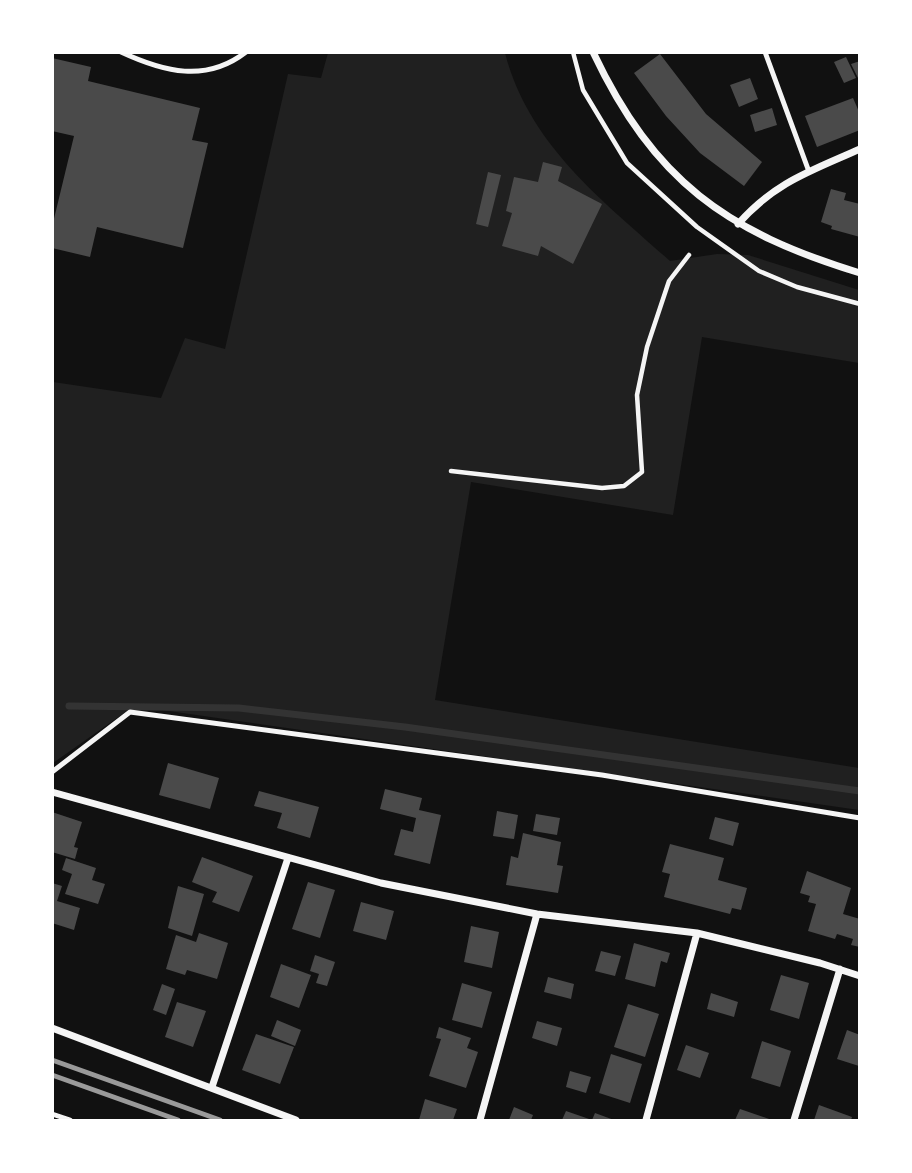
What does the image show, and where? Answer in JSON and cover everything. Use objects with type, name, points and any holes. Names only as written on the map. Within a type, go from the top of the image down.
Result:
[{"type":"street","points":[[593,52],[612,94],[651,151],[681,181],[738,224],[768,240],[859,273]]},
{"type":"street","points":[[738,224],[785,183],[808,169],[859,149]]},
{"type":"street","points":[[52,792],[381,883],[537,915],[697,933],[859,976]]},
{"type":"street","points":[[212,1087],[288,858]]},
{"type":"street","points":[[480,1121],[537,915]]},
{"type":"street","points":[[646,1121],[697,933]]},
{"type":"street","points":[[794,1121],[840,969]]},
{"type":"street","points":[[52,1028],[296,1121]]},
{"type":"lane","points":[[121,53],[154,66],[202,74],[231,64],[246,52]]},
{"type":"lane","points":[[765,52],[808,169]]},
{"type":"lane","points":[[52,772],[130,712],[602,775],[859,818]]},
{"type":"lane","points":[[52,1114],[70,1121]]},
{"type":"path","points":[[451,471],[602,488],[624,486],[642,472],[637,395],[644,359],[669,281],[689,255]]},
{"type":"shaded area","points":[[328,53],[505,53],[516,86],[531,116],[550,143],[594,193],[670,261],[717,254],[748,255],[859,290],[859,363],[702,337],[673,515],[471,482],[435,700],[859,768],[859,810],[134,706],[53,763],[53,382],[161,398],[185,338],[225,349],[288,74],[321,78]]},
{"type":"building","points":[[660,54],[706,114],[762,162],[744,186],[700,153],[666,116],[634,73]]},
{"type":"building","points":[[846,57],[856,78],[844,83],[834,62]]},
{"type":"building","points":[[52,58],[91,67],[88,81],[200,108],[192,140],[208,143],[183,248],[97,227],[90,257],[52,248],[52,227],[74,136],[52,131]]},
{"type":"building","points":[[860,61],[860,82],[851,64]]},
{"type":"building","points":[[750,78],[758,99],[739,107],[730,85]]},
{"type":"building","points":[[853,98],[860,114],[860,130],[817,147],[805,116]]},
{"type":"building","points":[[772,108],[777,125],[755,132],[750,115]]},
{"type":"building","points":[[543,162],[562,167],[558,181],[602,204],[573,264],[541,246],[538,256],[502,246],[512,213],[506,211],[514,177],[538,182]]},
{"type":"building","points":[[488,172],[501,175],[488,227],[476,224]]},
{"type":"building","points":[[831,189],[846,193],[844,200],[860,204],[860,237],[831,229],[832,226],[821,222]]},
{"type":"building","points":[[168,763],[219,778],[210,809],[159,795]]},
{"type":"building","points":[[385,789],[422,798],[419,810],[441,815],[430,864],[394,855],[401,829],[413,832],[416,818],[380,809]]},
{"type":"building","points":[[259,791],[319,807],[310,838],[277,828],[282,813],[254,806]]},
{"type":"building","points":[[497,811],[518,815],[514,839],[493,836]]},
{"type":"building","points":[[52,812],[82,822],[74,847],[78,848],[75,859],[52,852]]},
{"type":"building","points":[[536,814],[560,818],[557,835],[533,831]]},
{"type":"building","points":[[715,817],[739,823],[733,846],[709,839]]},
{"type":"building","points":[[523,833],[561,842],[557,865],[563,866],[558,893],[506,885],[511,856],[518,858]]},
{"type":"building","points":[[670,844],[724,858],[718,880],[747,888],[741,910],[732,908],[730,914],[664,897],[670,874],[662,872]]},
{"type":"building","points":[[202,857],[253,876],[239,912],[212,902],[217,892],[192,882]]},
{"type":"building","points":[[66,858],[96,868],[92,880],[105,884],[98,904],[65,894],[72,874],[62,870]]},
{"type":"building","points":[[807,871],[851,888],[843,914],[860,919],[860,947],[851,945],[853,939],[837,934],[835,939],[808,931],[816,904],[808,902],[810,896],[800,893]]},
{"type":"building","points":[[308,882],[335,890],[320,938],[292,929]]},
{"type":"building","points":[[52,883],[62,886],[57,901],[80,908],[74,930],[52,923]]},
{"type":"building","points":[[178,886],[204,894],[192,936],[168,928]]},
{"type":"building","points":[[361,902],[394,911],[386,940],[353,931]]},
{"type":"building","points":[[471,926],[499,932],[492,968],[464,962]]},
{"type":"building","points":[[199,933],[228,943],[217,979],[187,970],[185,975],[166,969],[176,935],[196,942]]},
{"type":"building","points":[[634,943],[670,953],[667,963],[661,961],[655,987],[625,979]]},
{"type":"building","points":[[601,951],[621,956],[615,976],[595,971]]},
{"type":"building","points":[[315,955],[335,962],[327,986],[316,983],[319,974],[310,971]]},
{"type":"building","points":[[281,964],[311,975],[299,1008],[270,997]]},
{"type":"building","points":[[781,975],[809,983],[799,1019],[770,1010]]},
{"type":"building","points":[[548,977],[574,984],[571,999],[544,992]]},
{"type":"building","points":[[462,983],[492,992],[482,1028],[452,1020]]},
{"type":"building","points":[[162,984],[175,989],[166,1015],[153,1010]]},
{"type":"building","points":[[711,993],[738,1002],[734,1017],[707,1009]]},
{"type":"building","points":[[177,1002],[206,1011],[193,1047],[165,1037]]},
{"type":"building","points":[[628,1004],[659,1014],[645,1057],[614,1047]]},
{"type":"building","points":[[277,1020],[301,1030],[295,1046],[271,1036]]},
{"type":"building","points":[[537,1021],[562,1028],[557,1046],[532,1038]]},
{"type":"building","points":[[439,1027],[471,1038],[467,1048],[478,1052],[466,1088],[429,1076],[441,1039],[436,1038]]},
{"type":"building","points":[[847,1030],[860,1035],[859,1066],[837,1059]]},
{"type":"building","points":[[256,1034],[294,1047],[280,1084],[242,1070]]},
{"type":"building","points":[[762,1041],[791,1051],[780,1087],[751,1078]]},
{"type":"building","points":[[686,1045],[709,1053],[700,1078],[677,1070]]},
{"type":"building","points":[[611,1054],[642,1064],[630,1103],[599,1093]]},
{"type":"building","points":[[570,1071],[591,1077],[586,1093],[566,1087]]},
{"type":"building","points":[[425,1099],[457,1109],[453,1120],[419,1120]]},
{"type":"building","points":[[819,1105],[852,1117],[851,1120],[814,1120]]},
{"type":"building","points":[[514,1107],[533,1115],[531,1120],[509,1120]]},
{"type":"building","points":[[740,1109],[772,1120],[735,1120]]},
{"type":"building","points":[[566,1111],[592,1120],[562,1120]]},
{"type":"building","points":[[595,1113],[614,1120],[592,1120]]},
{"type":"waterway","points":[[69,706],[239,708],[405,727],[860,791]]},
{"type":"railway","points":[[52,1060],[220,1120]]},
{"type":"railway","points":[[52,1075],[178,1120]]}]
